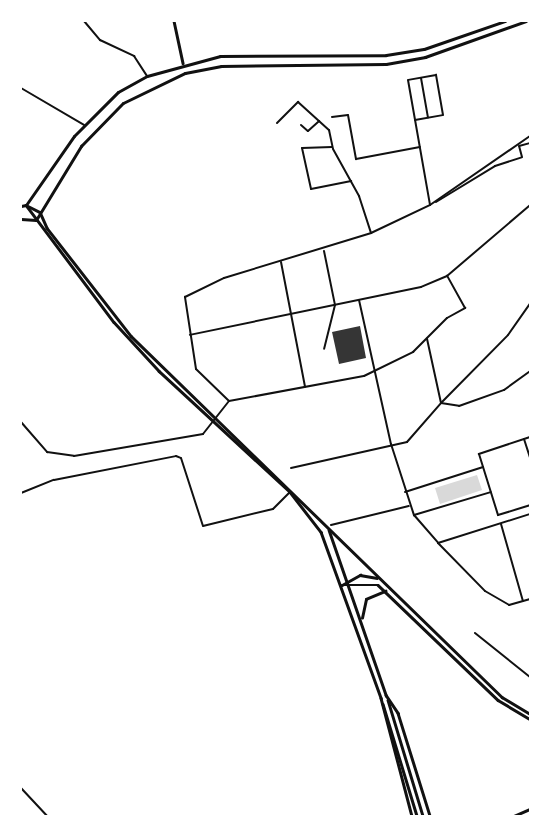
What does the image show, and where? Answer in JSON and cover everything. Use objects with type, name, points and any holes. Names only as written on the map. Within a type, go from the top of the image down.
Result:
[{"type":"main road","points":[[174,21],[184,63]]},
{"type":"main road","points":[[26,205],[84,126],[118,92],[147,76],[184,63],[220,56],[386,55],[424,49],[506,21]]},
{"type":"main road","points":[[36,220],[81,146],[123,103],[185,73],[221,66],[386,64],[425,57],[526,21]]},
{"type":"main road","points":[[26,205],[114,322],[212,421],[290,492],[321,532],[343,587],[381,698],[417,816]]},
{"type":"main road","points":[[21,206],[26,205],[40,212],[47,228],[131,336],[329,526],[379,578],[502,696],[530,714]]},
{"type":"main road","points":[[21,219],[36,220]]},
{"type":"main road","points":[[329,526],[386,695],[423,816]]},
{"type":"main road","points":[[343,587],[348,579],[360,575],[379,578]]},
{"type":"main road","points":[[343,587],[378,585],[498,700],[530,719]]},
{"type":"main road","points":[[362,622],[366,599],[385,591]]},
{"type":"main road","points":[[386,695],[398,713],[430,816]]},
{"type":"main road","points":[[381,698],[412,816]]},
{"type":"main road","points":[[514,816],[530,809]]},
{"type":"street","points":[[84,21],[100,40],[134,56],[147,76]]},
{"type":"street","points":[[415,120],[443,115],[436,75],[408,80],[430,206]]},
{"type":"street","points":[[422,78],[428,118]]},
{"type":"street","points":[[21,88],[84,126]]},
{"type":"street","points":[[277,123],[298,102],[329,130],[332,147],[351,181],[371,234]]},
{"type":"street","points":[[332,117],[348,115],[356,159],[420,147]]},
{"type":"street","points":[[301,124],[308,131],[319,121]]},
{"type":"street","points":[[430,206],[530,136]]},
{"type":"street","points":[[229,402],[196,368],[185,297],[224,278],[324,251],[371,234],[430,206],[495,166],[522,157],[518,146],[530,143]]},
{"type":"street","points":[[332,147],[302,148],[311,189],[351,181]]},
{"type":"street","points":[[190,335],[421,288],[447,276],[530,206]]},
{"type":"street","points":[[324,251],[335,305],[324,349]]},
{"type":"street","points":[[281,262],[306,387]]},
{"type":"street","points":[[21,422],[47,452],[74,456],[203,434],[229,402],[306,387],[375,370],[413,352],[465,308],[447,276]]},
{"type":"street","points":[[359,300],[391,444],[409,506],[414,515],[438,543],[485,591],[509,605],[530,599]]},
{"type":"street","points":[[291,468],[391,444],[407,442],[441,403],[508,335],[530,304]]},
{"type":"street","points":[[427,339],[441,403]]},
{"type":"street","points":[[441,403],[459,406],[493,394],[530,371]]},
{"type":"street","points":[[530,437],[479,454],[498,515],[530,505]]},
{"type":"street","points":[[524,439],[530,457]]},
{"type":"street","points":[[21,493],[54,480],[176,456],[181,458],[203,526],[273,509],[290,492]]},
{"type":"street","points":[[405,492],[483,467]]},
{"type":"street","points":[[414,515],[490,492]]},
{"type":"street","points":[[329,526],[409,506]]},
{"type":"street","points":[[438,543],[530,514]]},
{"type":"street","points":[[500,523],[523,601]]},
{"type":"street","points":[[475,632],[530,677]]},
{"type":"street","points":[[21,788],[47,816]]},
{"type":"shaded area","points":[[477,475],[482,490],[440,504],[435,488]]},
{"type":"building","points":[[360,326],[366,358],[339,364],[332,332]]}]
